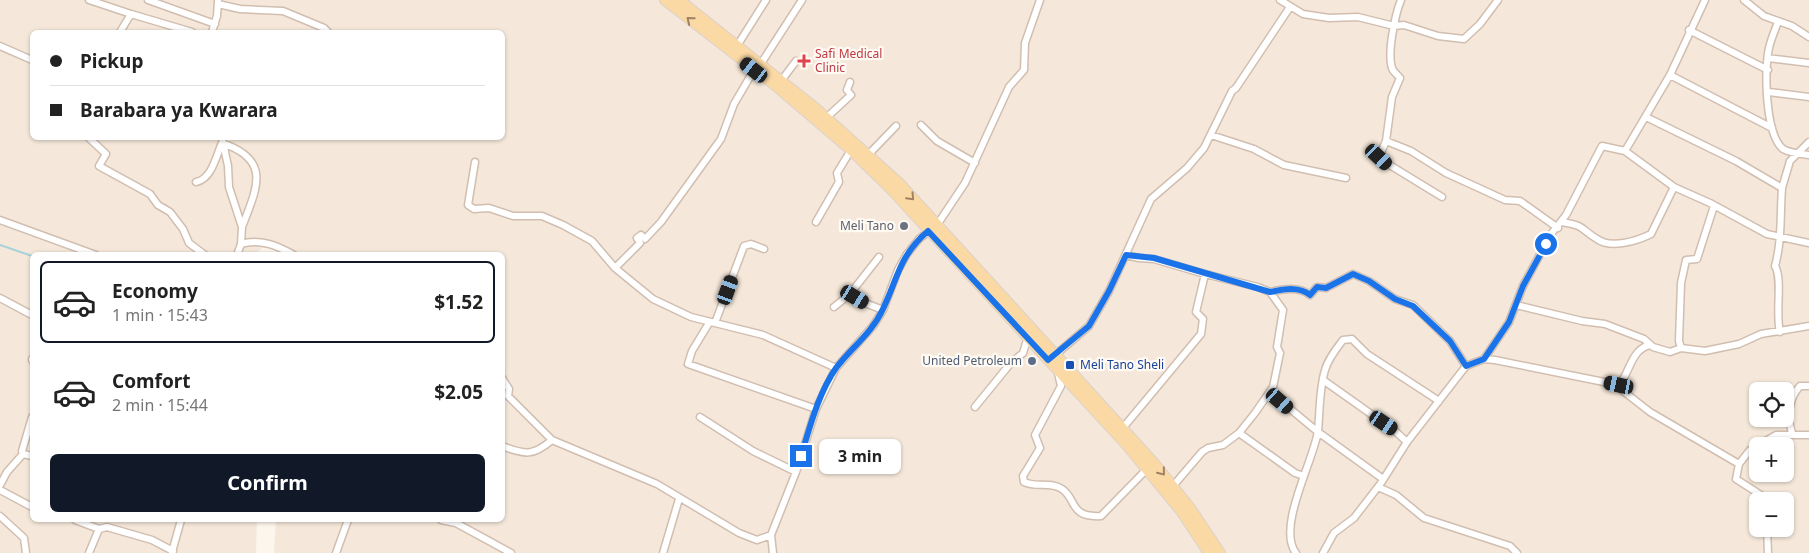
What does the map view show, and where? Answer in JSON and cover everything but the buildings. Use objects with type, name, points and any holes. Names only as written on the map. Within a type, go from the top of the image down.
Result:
[{"type":"main road","points":[[665,0],[757,68],[781,81],[868,154],[928,231],[1028,337],[1122,429],[1173,486],[1220,553]]},
{"type":"main road","points":[[679,0],[737,46],[775,85],[850,150],[882,173],[937,224],[1051,358],[1057,370],[1147,469],[1182,512],[1209,553]]},
{"type":"street","points":[[89,0],[185,30]]},
{"type":"street","points":[[148,0],[215,24]]},
{"type":"street","points":[[737,46],[766,0]]},
{"type":"street","points":[[614,268],[640,244],[637,238],[640,236],[645,239],[661,222],[720,139],[734,104],[802,0]]},
{"type":"street","points":[[773,553],[771,536],[796,472],[816,409],[836,368],[873,326],[883,310],[898,270],[907,254],[937,224],[965,183],[1009,87],[1024,70],[1025,43],[1040,0]]},
{"type":"street","points":[[1280,0],[1303,14],[1329,18],[1358,17],[1394,26],[1404,25],[1438,36],[1464,39],[1480,24],[1498,0]]},
{"type":"street","points":[[1401,0],[1394,26],[1391,64],[1393,71],[1400,78],[1392,97],[1386,141],[1379,157],[1442,197]]},
{"type":"street","points":[[1625,151],[1670,74],[1704,0]]},
{"type":"street","points":[[1744,0],[1764,16],[1792,26],[1809,36]]},
{"type":"street","points":[[213,30],[218,2],[240,9],[283,11],[326,30]]},
{"type":"street","points":[[1051,358],[1089,326],[1109,291],[1151,199],[1187,168],[1204,148],[1232,91],[1236,88],[1290,6]]},
{"type":"street","points":[[121,30],[131,14]]},
{"type":"street","points":[[1778,22],[1769,48],[1768,58],[1772,128],[1776,140],[1784,150],[1809,155]]},
{"type":"street","points":[[1689,30],[1768,70]]},
{"type":"street","points":[[0,46],[30,59]]},
{"type":"street","points":[[1768,58],[1809,63]]},
{"type":"street","points":[[781,81],[796,61]]},
{"type":"street","points":[[1670,74],[1772,128]]},
{"type":"street","points":[[826,118],[851,95],[847,90],[850,82]]},
{"type":"street","points":[[1769,92],[1809,97]]},
{"type":"street","points":[[1646,117],[1736,161],[1782,188]]},
{"type":"street","points":[[921,125],[937,141],[975,163]]},
{"type":"street","points":[[868,154],[896,126]]},
{"type":"street","points":[[1211,135],[1254,149],[1284,165],[1346,178]]},
{"type":"street","points":[[91,140],[106,154],[99,166],[150,194],[158,205],[170,212],[183,229],[189,243],[201,252]]},
{"type":"street","points":[[196,182],[202,181],[208,176],[222,140]]},
{"type":"street","points":[[222,140],[228,166],[229,187],[242,226]]},
{"type":"street","points":[[222,140],[247,155],[256,168],[258,180],[242,226],[241,244],[238,252]]},
{"type":"street","points":[[1386,141],[1411,151],[1446,173],[1505,200],[1520,201],[1560,225],[1579,225],[1597,240],[1608,243],[1644,237],[1651,234],[1674,187]]},
{"type":"street","points":[[1780,332],[1777,308],[1779,277],[1775,266],[1781,237],[1779,223],[1782,188],[1790,161],[1809,142]]},
{"type":"street","points":[[1484,359],[1509,322],[1523,286],[1551,234],[1560,225],[1602,146],[1625,151],[1674,187],[1767,234],[1809,243]]},
{"type":"street","points":[[816,222],[839,182],[837,173],[850,150]]},
{"type":"street","points":[[475,162],[468,205],[474,209],[489,208],[513,216],[542,216],[563,225],[592,241],[614,268],[653,299],[691,317],[762,335],[836,368]]},
{"type":"street","points":[[1681,348],[1679,341],[1681,284],[1686,260],[1697,259],[1714,206]]},
{"type":"street","points":[[0,220],[88,252]]},
{"type":"street","points":[[241,244],[249,241],[271,244],[288,252]]},
{"type":"street","points":[[764,249],[751,244],[744,246],[712,323],[692,351],[688,364],[816,409]]},
{"type":"street","points":[[1126,255],[1154,258],[1205,274],[1258,287],[1270,292],[1283,310],[1277,347],[1280,353],[1271,393],[1238,433],[1223,445],[1208,448],[1202,452],[1173,486]]},
{"type":"street","points":[[834,307],[850,294],[879,258]]},
{"type":"street","points":[[1122,429],[1201,334],[1203,319],[1196,312],[1205,274]]},
{"type":"street","points":[[1270,292],[1284,288],[1297,289],[1310,295],[1317,287],[1326,288],[1353,274],[1369,281],[1395,299],[1413,306],[1450,341],[1466,366]]},
{"type":"street","points":[[850,294],[865,303],[883,310]]},
{"type":"street","points":[[0,298],[30,314]]},
{"type":"street","points":[[1516,305],[1582,321],[1605,324],[1644,339],[1650,345],[1670,352],[1681,348],[1705,351],[1739,344],[1761,334],[1809,326]]},
{"type":"street","points":[[975,407],[1010,364],[1023,353],[1028,337]]},
{"type":"street","points":[[1296,553],[1292,547],[1291,520],[1318,432],[1323,380],[1329,360],[1343,340],[1348,339],[1440,401]]},
{"type":"street","points":[[1619,385],[1643,346],[1650,345]]},
{"type":"street","points":[[1323,553],[1334,533],[1354,518],[1378,487],[1407,442],[1466,366],[1484,359],[1557,371],[1619,385],[1623,391],[1650,412],[1739,464]]},
{"type":"street","points":[[1057,370],[1062,386],[1035,435],[1040,448],[1022,476],[1024,482],[1030,485],[1050,484],[1064,490],[1073,507],[1090,517],[1101,516],[1147,469]]},
{"type":"street","points":[[1323,380],[1396,431],[1407,442]]},
{"type":"street","points":[[505,383],[509,389],[508,396],[552,440],[657,484],[679,499],[739,533],[757,540],[771,536]]},
{"type":"street","points":[[1792,433],[1788,413],[1800,386],[1809,386]]},
{"type":"street","points":[[1271,393],[1318,432],[1383,479]]},
{"type":"street","points":[[700,417],[753,451],[796,472]]},
{"type":"street","points":[[0,485],[23,454],[22,451],[30,424]]},
{"type":"street","points":[[1238,433],[1294,473],[1304,476]]},
{"type":"street","points":[[1757,492],[1736,480],[1739,464],[1750,450],[1776,435],[1792,433],[1798,436],[1809,435]]},
{"type":"street","points":[[505,447],[522,452],[538,452],[552,440]]},
{"type":"street","points":[[23,454],[30,456]]},
{"type":"street","points":[[1378,487],[1396,495],[1424,518],[1510,546],[1517,553]]},
{"type":"street","points":[[0,490],[30,506]]},
{"type":"street","points":[[663,553],[679,499]]},
{"type":"street","points":[[0,516],[24,538],[26,553]]},
{"type":"street","points":[[81,522],[99,528]]},
{"type":"street","points":[[89,553],[99,528],[109,523],[152,540],[172,552],[180,522]]},
{"type":"street","points":[[336,553],[347,522]]},
{"type":"street","points":[[451,522],[511,553]]},
{"type":"street","points":[[1767,537],[1768,553]]},
{"type":"shaded area","points":[[0,0],[1809,0],[1809,553],[274,553],[276,522],[505,522],[505,252],[282,252],[267,244],[258,252],[30,252],[30,522],[257,522],[256,553],[0,553]]},
{"type":"waterway","points":[[0,245],[30,255]]},
{"type":"place","name":"Safi Medical Clinic","points":[[804,61]]},
{"type":"place","name":"Meli Tano","points":[[904,226]]},
{"type":"place","name":"United Petroleum","points":[[1032,361]]},
{"type":"place","name":"Meli Tano Sheli","points":[[1070,365]]},
{"type":"route","points":[[801,456],[816,409],[836,368],[849,356],[873,326],[883,310],[898,270],[907,254],[928,231],[1048,360],[1080,336],[1089,326],[1109,291],[1126,255],[1139,258],[1154,258],[1270,292],[1284,288],[1306,291],[1310,295],[1317,287],[1326,288],[1353,274],[1369,281],[1395,299],[1413,306],[1450,341],[1466,366],[1484,359],[1509,322],[1523,286],[1546,244]]}]
